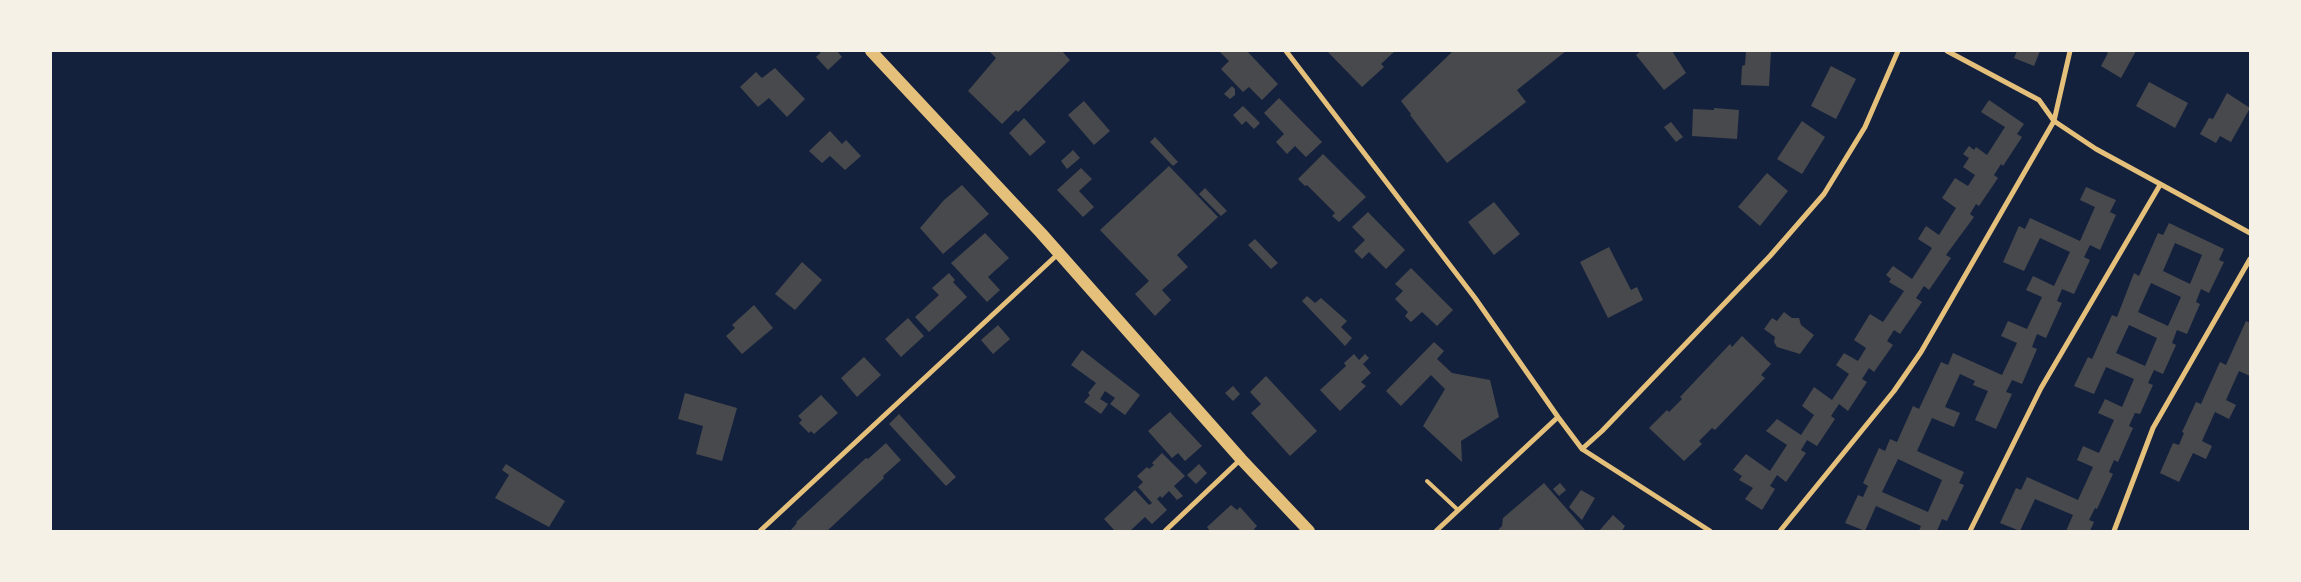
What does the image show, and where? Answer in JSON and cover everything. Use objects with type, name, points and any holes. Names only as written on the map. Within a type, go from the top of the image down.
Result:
[{"type":"main road","points":[[871,51],[1058,253],[1241,458],[1310,531]]},
{"type":"street","points":[[1286,51],[1475,298],[1558,418],[1582,449],[1710,531]]},
{"type":"street","points":[[1582,449],[1602,431],[1770,256],[1824,194],[1865,127],[1898,51]]},
{"type":"street","points":[[1947,51],[2039,100],[2054,121],[2096,149],[2250,233]]},
{"type":"street","points":[[1780,531],[1894,391],[1921,352],[2054,121],[2070,51]]},
{"type":"street","points":[[1970,531],[2041,388],[2160,185]]},
{"type":"street","points":[[760,531],[1058,253]]},
{"type":"street","points":[[2114,531],[2154,428],[2250,259]]},
{"type":"street","points":[[1436,531],[1558,418]]},
{"type":"street","points":[[1165,531],[1241,458]]},
{"type":"lane","points":[[1427,481],[1458,510]]},
{"type":"building","points":[[822,51],[837,51],[842,57],[828,70],[816,57]]},
{"type":"building","points":[[989,51],[1062,51],[1070,60],[1018,112],[1016,110],[1002,124],[968,91],[996,58]]},
{"type":"building","points":[[1219,51],[1247,51],[1278,84],[1262,100],[1249,87],[1243,92],[1221,69],[1229,61]]},
{"type":"building","points":[[1327,51],[1395,51],[1381,64],[1384,67],[1362,87]]},
{"type":"building","points":[[1453,51],[1566,51],[1517,90],[1526,102],[1447,163],[1401,101]]},
{"type":"building","points":[[1641,51],[1672,51],[1686,73],[1664,90],[1636,55]]},
{"type":"building","points":[[1746,51],[1771,51],[1769,86],[1741,85],[1742,66],[1745,65]]},
{"type":"building","points":[[2017,51],[2040,51],[2034,66],[2014,58]]},
{"type":"building","points":[[2105,51],[2136,51],[2121,78],[2101,66],[2108,53]]},
{"type":"building","points":[[1831,66],[1856,79],[1836,119],[1811,106]]},
{"type":"building","points":[[775,68],[805,99],[787,117],[769,98],[758,107],[740,87],[756,72],[762,78]]},
{"type":"building","points":[[2149,82],[2188,103],[2175,128],[2136,106]]},
{"type":"building","points":[[1232,86],[1235,89],[1235,95],[1230,99],[1224,94]]},
{"type":"building","points":[[2227,93],[2250,108],[2231,142],[2220,136],[2216,143],[2200,134],[2209,118],[2213,119]]},
{"type":"building","points":[[1279,98],[1322,142],[1306,157],[1295,146],[1287,154],[1276,142],[1284,134],[1264,113]]},
{"type":"building","points":[[1989,100],[2024,124],[2017,134],[2022,137],[2003,166],[2001,164],[1994,175],[1998,178],[1979,206],[1976,204],[1970,214],[1974,217],[1946,255],[1951,258],[1929,290],[1924,286],[1916,298],[1922,302],[1900,334],[1894,330],[1887,341],[1893,345],[1874,372],[1869,368],[1862,379],[1867,382],[1848,411],[1839,404],[1831,416],[1835,419],[1817,446],[1807,440],[1801,450],[1806,453],[1786,482],[1777,475],[1770,486],[1775,489],[1762,510],[1745,499],[1753,488],[1739,480],[1742,476],[1733,470],[1746,454],[1770,471],[1787,445],[1766,431],[1777,419],[1801,435],[1814,415],[1802,406],[1814,387],[1832,400],[1849,374],[1836,365],[1844,353],[1858,361],[1866,348],[1854,340],[1870,314],[1883,322],[1904,291],[1889,282],[1891,279],[1886,275],[1893,266],[1912,279],[1932,248],[1918,239],[1926,226],[1939,235],[1956,208],[1942,198],[1955,178],[1968,186],[1975,175],[1963,167],[1969,158],[1963,154],[1969,146],[1974,150],[1976,147],[1987,155],[2005,127],[1981,112]]},
{"type":"building","points":[[1084,101],[1110,131],[1094,145],[1068,115]]},
{"type":"building","points":[[1243,106],[1260,123],[1254,129],[1246,121],[1242,125],[1233,115]]},
{"type":"building","points":[[1714,108],[1739,110],[1737,139],[1692,136],[1693,109],[1714,110]]},
{"type":"building","points":[[1024,118],[1046,142],[1030,156],[1009,133]]},
{"type":"building","points":[[1802,121],[1825,137],[1802,174],[1777,159]]},
{"type":"building","points":[[1671,122],[1683,137],[1676,142],[1664,127]]},
{"type":"building","points":[[830,131],[842,144],[846,140],[861,156],[845,170],[830,156],[822,163],[809,151]]},
{"type":"building","points":[[1155,137],[1178,162],[1173,166],[1150,142]]},
{"type":"building","points":[[1073,150],[1080,158],[1067,169],[1061,161]]},
{"type":"building","points":[[1323,154],[1366,197],[1339,222],[1332,216],[1335,213],[1307,185],[1305,186],[1298,179]]},
{"type":"building","points":[[1169,166],[1218,217],[1177,255],[1188,267],[1162,290],[1171,300],[1155,316],[1135,294],[1149,281],[1100,230]]},
{"type":"building","points":[[1081,168],[1092,179],[1079,191],[1094,207],[1083,217],[1057,190]]},
{"type":"building","points":[[1767,173],[1788,191],[1760,226],[1738,207]]},
{"type":"building","points":[[962,185],[989,214],[943,254],[920,228],[944,200]]},
{"type":"building","points":[[2086,187],[2116,200],[2110,212],[2116,215],[2100,250],[2090,245],[2084,257],[2090,260],[2074,294],[2062,289],[2057,301],[2062,303],[2046,338],[2037,334],[2032,347],[2037,349],[2022,384],[2012,380],[2006,392],[2012,394],[1996,429],[1975,420],[1988,391],[1973,385],[1975,381],[1960,374],[1945,407],[1960,413],[1954,427],[1932,418],[1917,451],[1964,472],[1959,483],[1964,485],[1947,521],[1942,519],[1937,531],[1919,531],[1921,526],[1876,506],[1865,531],[1845,523],[1858,495],[1863,497],[1868,486],[1863,483],[1879,448],[1885,451],[1890,439],[1897,442],[1913,406],[1919,409],[1941,362],[1948,365],[1953,353],[2002,375],[2017,343],[2001,336],[2008,321],[2027,329],[2042,297],[2026,290],[2033,276],[2054,286],[2070,252],[2040,238],[2024,271],[2003,262],[2019,226],[2025,229],[2030,218],[2080,241],[2095,207],[2080,200]],"holes":[[[1898,459],[1942,480],[1928,512],[1882,492]]]},
{"type":"building","points":[[1205,188],[1227,211],[1221,216],[1199,194]]},
{"type":"building","points":[[1494,202],[1520,234],[1494,255],[1468,222]]},
{"type":"building","points":[[1368,212],[1405,250],[1386,269],[1369,252],[1362,259],[1354,251],[1365,240],[1352,227]]},
{"type":"building","points":[[2169,223],[2224,249],[2219,260],[2224,262],[2209,293],[2201,289],[2196,302],[2200,304],[2187,334],[2177,330],[2172,343],[2176,345],[2163,374],[2154,370],[2148,383],[2153,385],[2140,414],[2135,413],[2129,426],[2133,428],[2118,462],[2114,460],[2109,472],[2113,474],[2097,509],[2095,508],[2089,520],[2094,522],[2090,531],[2066,531],[2073,515],[2035,499],[2020,531],[2000,523],[2016,488],[2021,490],[2027,477],[2078,500],[2093,467],[2077,460],[2083,446],[2099,453],[2114,420],[2098,413],[2105,399],[2122,407],[2134,379],[2106,367],[2094,394],[2074,386],[2088,357],[2092,359],[2112,315],[2117,317],[2134,273],[2139,276],[2158,233],[2163,235]],"holes":[[[2175,243],[2202,255],[2190,284],[2163,271]],[[2151,283],[2181,297],[2168,326],[2138,312]],[[2129,325],[2157,338],[2145,366],[2116,353]]]},
{"type":"building","points":[[985,233],[1009,258],[988,277],[1000,290],[987,302],[951,263]]},
{"type":"building","points":[[1255,239],[1278,263],[1271,269],[1248,245]]},
{"type":"building","points":[[1609,247],[1631,290],[1637,287],[1643,300],[1608,318],[1580,262]]},
{"type":"building","points":[[802,262],[822,280],[795,310],[775,294]]},
{"type":"building","points":[[1411,268],[1453,310],[1437,326],[1422,312],[1411,322],[1405,316],[1408,312],[1395,299],[1403,291],[1395,284]]},
{"type":"building","points":[[949,273],[955,280],[953,282],[967,297],[929,332],[915,317],[939,295],[932,288]]},
{"type":"building","points":[[1307,296],[1315,303],[1321,298],[1347,321],[1341,327],[1352,338],[1345,346],[1302,301]]},
{"type":"building","points":[[754,305],[773,328],[742,354],[726,336],[735,328],[732,325]]},
{"type":"building","points":[[1784,312],[1792,318],[1799,318],[1801,325],[1814,335],[1800,354],[1777,347],[1774,342],[1775,337],[1764,329],[1772,318],[1777,321]]},
{"type":"building","points":[[908,318],[924,336],[901,357],[885,339]]},
{"type":"building","points":[[2246,321],[2250,323],[2250,376],[2239,371],[2226,400],[2236,405],[2229,419],[2215,412],[2202,441],[2212,446],[2206,459],[2193,453],[2179,482],[2160,473],[2173,443],[2179,445],[2184,433],[2182,432],[2196,402],[2201,404],[2220,362],[2226,365]]},
{"type":"building","points":[[998,325],[1010,339],[993,354],[981,340]]},
{"type":"building","points":[[1742,336],[1771,364],[1761,375],[1765,378],[1715,430],[1712,428],[1699,441],[1702,444],[1684,461],[1649,428],[1667,410],[1669,412],[1682,399],[1680,397],[1730,344],[1732,347]]},
{"type":"building","points":[[1434,342],[1444,351],[1437,359],[1452,373],[1490,380],[1499,417],[1461,441],[1462,462],[1423,426],[1445,389],[1431,375],[1401,406],[1386,391]]},
{"type":"building","points":[[1082,350],[1140,395],[1125,415],[1110,404],[1115,398],[1105,391],[1100,399],[1108,404],[1101,414],[1084,402],[1096,383],[1071,365]]},
{"type":"building","points":[[1354,354],[1359,360],[1365,354],[1369,358],[1363,364],[1371,373],[1361,382],[1366,386],[1340,411],[1320,390],[1346,366],[1344,363]]},
{"type":"building","points":[[864,357],[881,375],[857,397],[841,378]]},
{"type":"building","points":[[1266,376],[1317,431],[1290,456],[1251,413],[1261,404],[1250,392]]},
{"type":"building","points":[[1233,386],[1240,394],[1233,401],[1225,393]]},
{"type":"building","points":[[685,393],[737,408],[722,461],[696,454],[703,426],[678,419]]},
{"type":"building","points":[[821,395],[838,413],[814,434],[811,431],[809,433],[799,423],[802,420],[798,416]]},
{"type":"building","points":[[1170,412],[1202,446],[1185,461],[1178,453],[1172,458],[1148,431]]},
{"type":"building","points":[[899,414],[956,477],[946,486],[889,424]]},
{"type":"building","points":[[886,443],[901,460],[827,531],[790,531],[796,522],[866,458],[868,459]]},
{"type":"building","points":[[1162,453],[1185,476],[1174,486],[1183,496],[1177,500],[1169,491],[1162,498],[1160,496],[1157,499],[1167,510],[1152,524],[1145,517],[1130,531],[1115,531],[1104,519],[1135,490],[1149,505],[1152,503],[1138,487],[1143,482],[1137,476],[1147,467],[1149,469],[1154,465],[1152,463]]},
{"type":"building","points":[[506,464],[565,501],[549,527],[495,498],[509,475],[502,470]]},
{"type":"building","points":[[1199,464],[1207,473],[1196,484],[1187,475]]},
{"type":"building","points":[[1544,483],[1586,531],[1497,531],[1502,526],[1503,518]]},
{"type":"building","points":[[1560,483],[1566,490],[1559,496],[1553,489]]},
{"type":"building","points":[[1581,490],[1595,498],[1582,520],[1569,507]]},
{"type":"building","points":[[1231,505],[1237,510],[1240,507],[1257,526],[1254,529],[1255,531],[1210,531],[1207,527]]},
{"type":"building","points":[[1613,515],[1625,526],[1622,531],[1599,531]]}]
